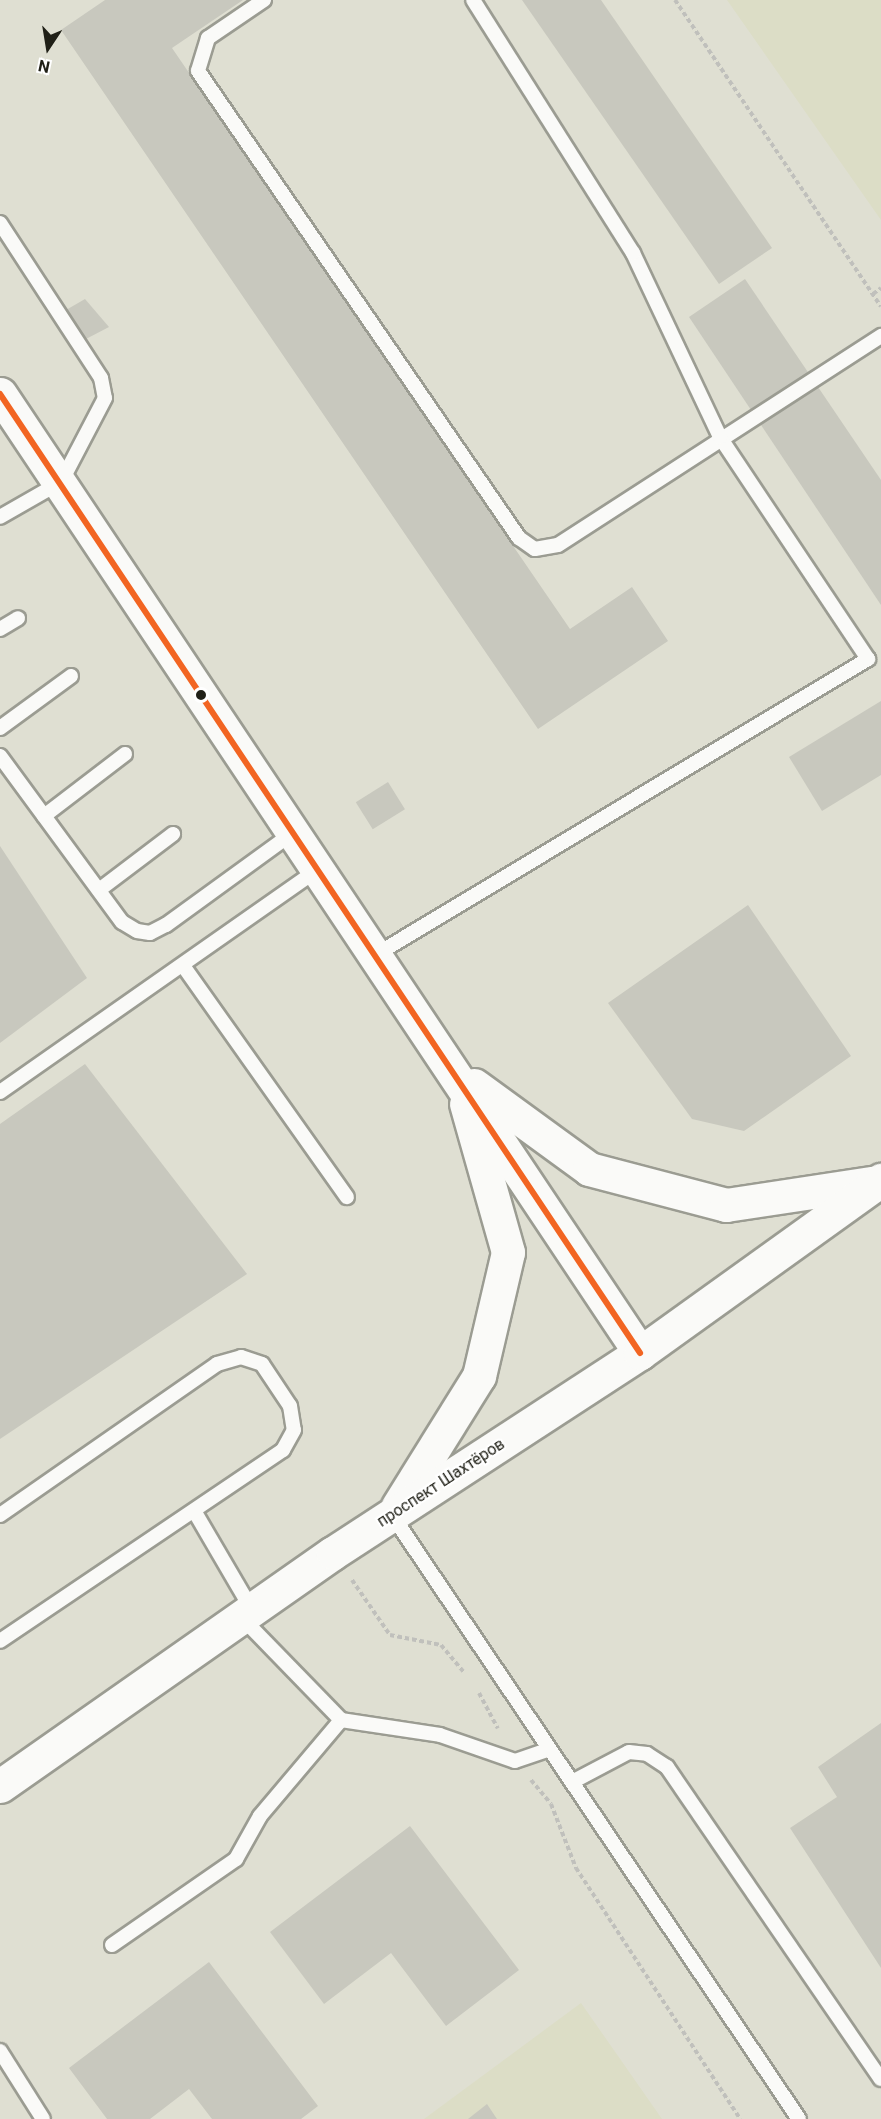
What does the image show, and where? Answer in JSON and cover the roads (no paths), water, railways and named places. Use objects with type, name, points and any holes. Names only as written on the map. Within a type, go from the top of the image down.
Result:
[{"type":"street","points":[[0,394],[457,1072],[640,1353]]},
{"type":"street","points":[[457,1072],[600,1172],[726,1205],[879,1181]]},
{"type":"street","points":[[392,1515],[479,1376],[508,1252],[457,1072]]},
{"type":"street","name":"проспект Шахтёров","points":[[0,1786],[333,1553],[640,1353],[879,1181]]},
{"type":"lane","points":[[264,0],[208,38],[198,71],[519,537],[535,549],[558,545],[720,437],[881,336]]},
{"type":"lane","points":[[377,954],[868,659],[720,437],[633,253],[473,0]]},
{"type":"lane","points":[[0,224],[101,378],[104,409],[61,482],[0,517]]},
{"type":"lane","points":[[0,629],[18,618]]},
{"type":"lane","points":[[0,728],[71,676]]},
{"type":"lane","points":[[44,816],[125,754]]},
{"type":"lane","points":[[0,756],[122,922],[150,933],[295,831]]},
{"type":"lane","points":[[99,890],[173,834]]},
{"type":"lane","points":[[0,1092],[184,967],[320,868]]},
{"type":"lane","points":[[184,967],[347,1197]]},
{"type":"lane","points":[[0,1515],[217,1364],[242,1357],[262,1364],[290,1406],[294,1430],[283,1450],[196,1514],[0,1641]]},
{"type":"lane","points":[[196,1514],[247,1615],[341,1720],[440,1735],[515,1761],[549,1749]]},
{"type":"lane","points":[[392,1515],[799,2119]]},
{"type":"lane","points":[[112,1945],[236,1859],[260,1816],[341,1720]]},
{"type":"lane","points":[[572,1782],[629,1752],[647,1754],[667,1767],[881,2079]]},
{"type":"lane","points":[[0,2051],[43,2119]]}]
